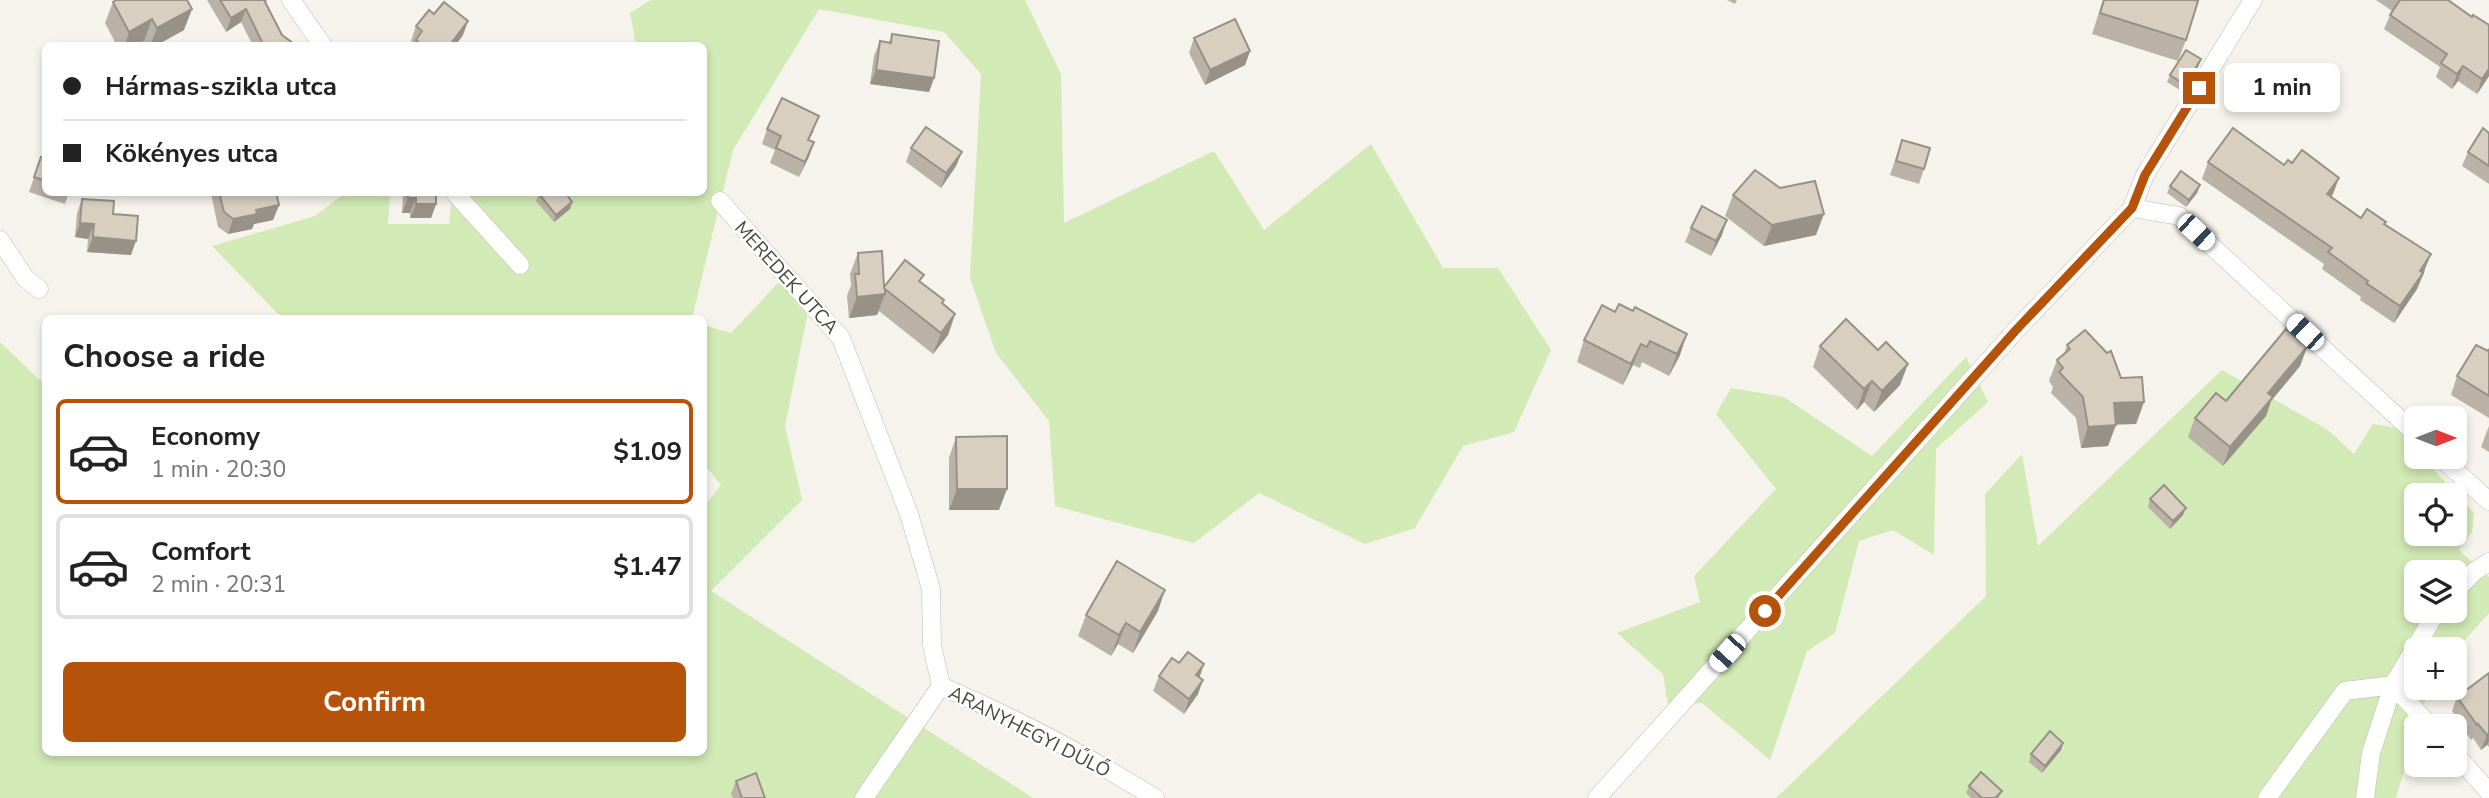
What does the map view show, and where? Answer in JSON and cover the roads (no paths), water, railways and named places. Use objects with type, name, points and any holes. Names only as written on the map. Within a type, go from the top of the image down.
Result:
[{"type":"street","points":[[291,0],[320,42]]},
{"type":"street","points":[[1597,798],[2016,330],[2132,208],[2145,175],[2253,0]]},
{"type":"street","points":[[458,196],[520,265]]},
{"type":"street","name":"MEREDEK UTCA","points":[[720,201],[841,338],[909,514],[931,589],[932,645],[941,686]]},
{"type":"street","points":[[2132,208],[2179,216],[2404,423]]},
{"type":"street","points":[[0,240],[26,279],[39,289]]},
{"type":"street","points":[[2454,469],[2489,501]]},
{"type":"street","points":[[2467,579],[2489,562]]},
{"type":"street","points":[[2365,798],[2371,753],[2393,685],[2430,623]]},
{"type":"street","points":[[2393,685],[2419,714]]},
{"type":"street","points":[[2267,798],[2344,691],[2393,685]]},
{"type":"street","points":[[864,798],[941,686]]},
{"type":"street","name":"ARANYHEGYI DŰLŐ","points":[[941,686],[1010,716],[1155,798]]},
{"type":"street","points":[[2467,767],[2489,792]]}]
